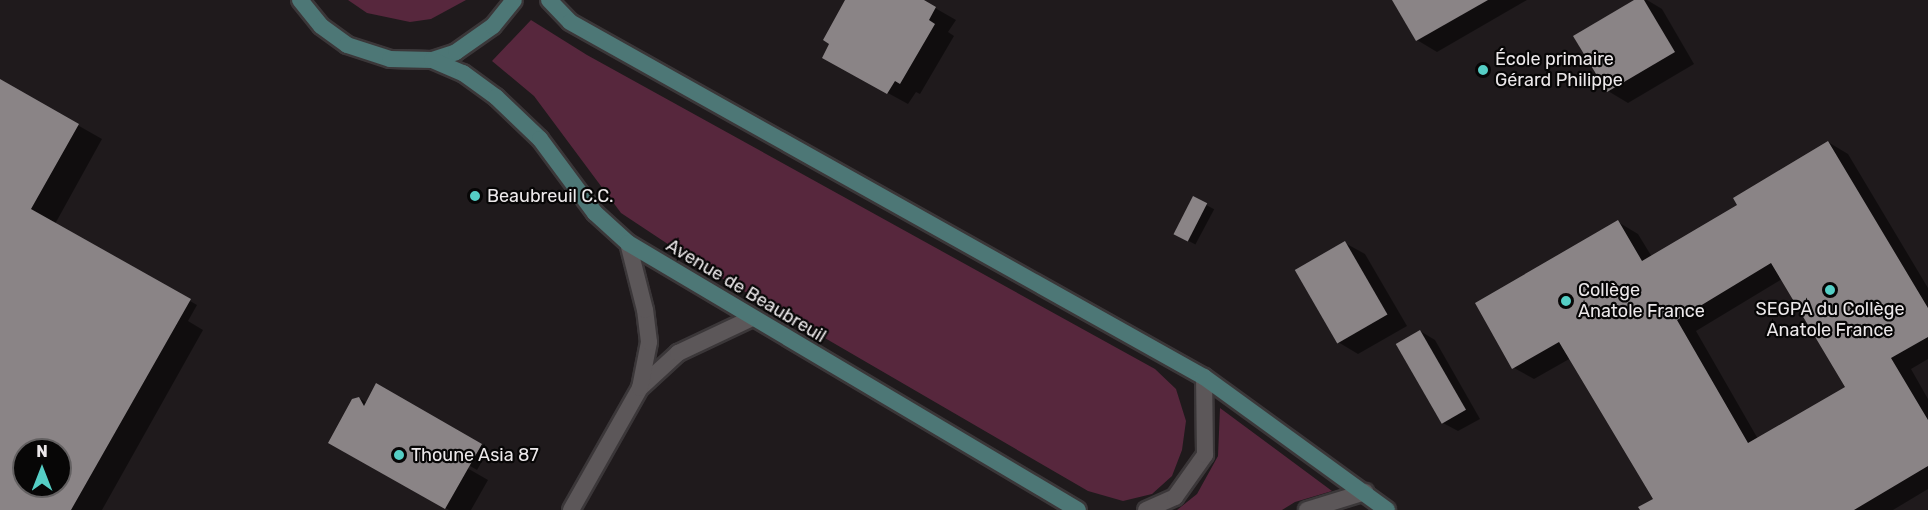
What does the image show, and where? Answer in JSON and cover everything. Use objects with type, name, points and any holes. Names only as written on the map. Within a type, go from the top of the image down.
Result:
[{"type":"main road","name":"Avenue de Beaubreuil","points":[[300,0],[321,26],[347,45],[390,59],[432,60],[456,52],[493,26],[514,0]]},
{"type":"main road","points":[[549,0],[570,22],[1204,377],[1387,510]]},
{"type":"main road","name":"Avenue de Beaubreuil","points":[[432,60],[464,73],[496,97],[540,139],[596,213],[628,243],[1078,510]]},
{"type":"street","points":[[628,243],[645,310],[649,342],[640,388]]},
{"type":"street","points":[[571,510],[640,388],[678,353],[752,318]]},
{"type":"street","points":[[1146,510],[1174,497],[1205,455],[1204,377]]},
{"type":"street","points":[[1307,510],[1365,492]]},
{"type":"shaded area","points":[[348,0],[466,0],[431,19],[410,22],[367,13]]},
{"type":"shaded area","points":[[531,20],[587,55],[1155,369],[1176,389],[1186,421],[1182,450],[1172,476],[1152,494],[1123,501],[1088,491],[701,266],[621,213],[534,96],[492,61]]},
{"type":"shaded area","points":[[1220,408],[1332,491],[1295,502],[1282,510],[1177,510],[1197,494],[1218,456]]},
{"type":"building","points":[[845,0],[924,0],[936,7],[929,20],[935,24],[900,84],[895,81],[887,94],[822,58],[829,44],[823,40]]},
{"type":"building","points":[[1392,0],[1488,0],[1416,41]]},
{"type":"building","points":[[1634,0],[1644,0],[1675,52],[1607,92],[1573,36]]},
{"type":"building","points":[[0,79],[79,124],[31,209],[191,299],[71,510],[0,510]]},
{"type":"building","points":[[1828,141],[1928,308],[1928,337],[1891,358],[1928,420],[1928,466],[1854,510],[1640,510],[1638,507],[1653,499],[1559,342],[1512,369],[1475,303],[1618,220],[1642,261],[1737,205],[1733,198]],"holes":[[[1771,263],[1845,387],[1748,443],[1677,320]]]},
{"type":"building","points":[[1193,196],[1207,203],[1188,242],[1173,234]]},
{"type":"building","points":[[1345,241],[1388,315],[1337,344],[1295,270]]},
{"type":"building","points":[[1420,330],[1466,410],[1442,424],[1396,344]]},
{"type":"building","name":"Thoune Asia 87","points":[[376,383],[482,444],[445,509],[328,443],[352,399],[359,397],[364,406]]},
{"type":"place","name":"École primaire Gérard Philippe","points":[[1483,70]]},
{"type":"place","name":"Beaubreuil C.C.","points":[[475,196]]},
{"type":"place","name":"SEGPA du Collège Anatole France","points":[[1830,290]]},
{"type":"place","name":"Collège Anatole France","points":[[1566,301]]},
{"type":"place","name":"Thoune Asia 87","points":[[399,455]]}]
